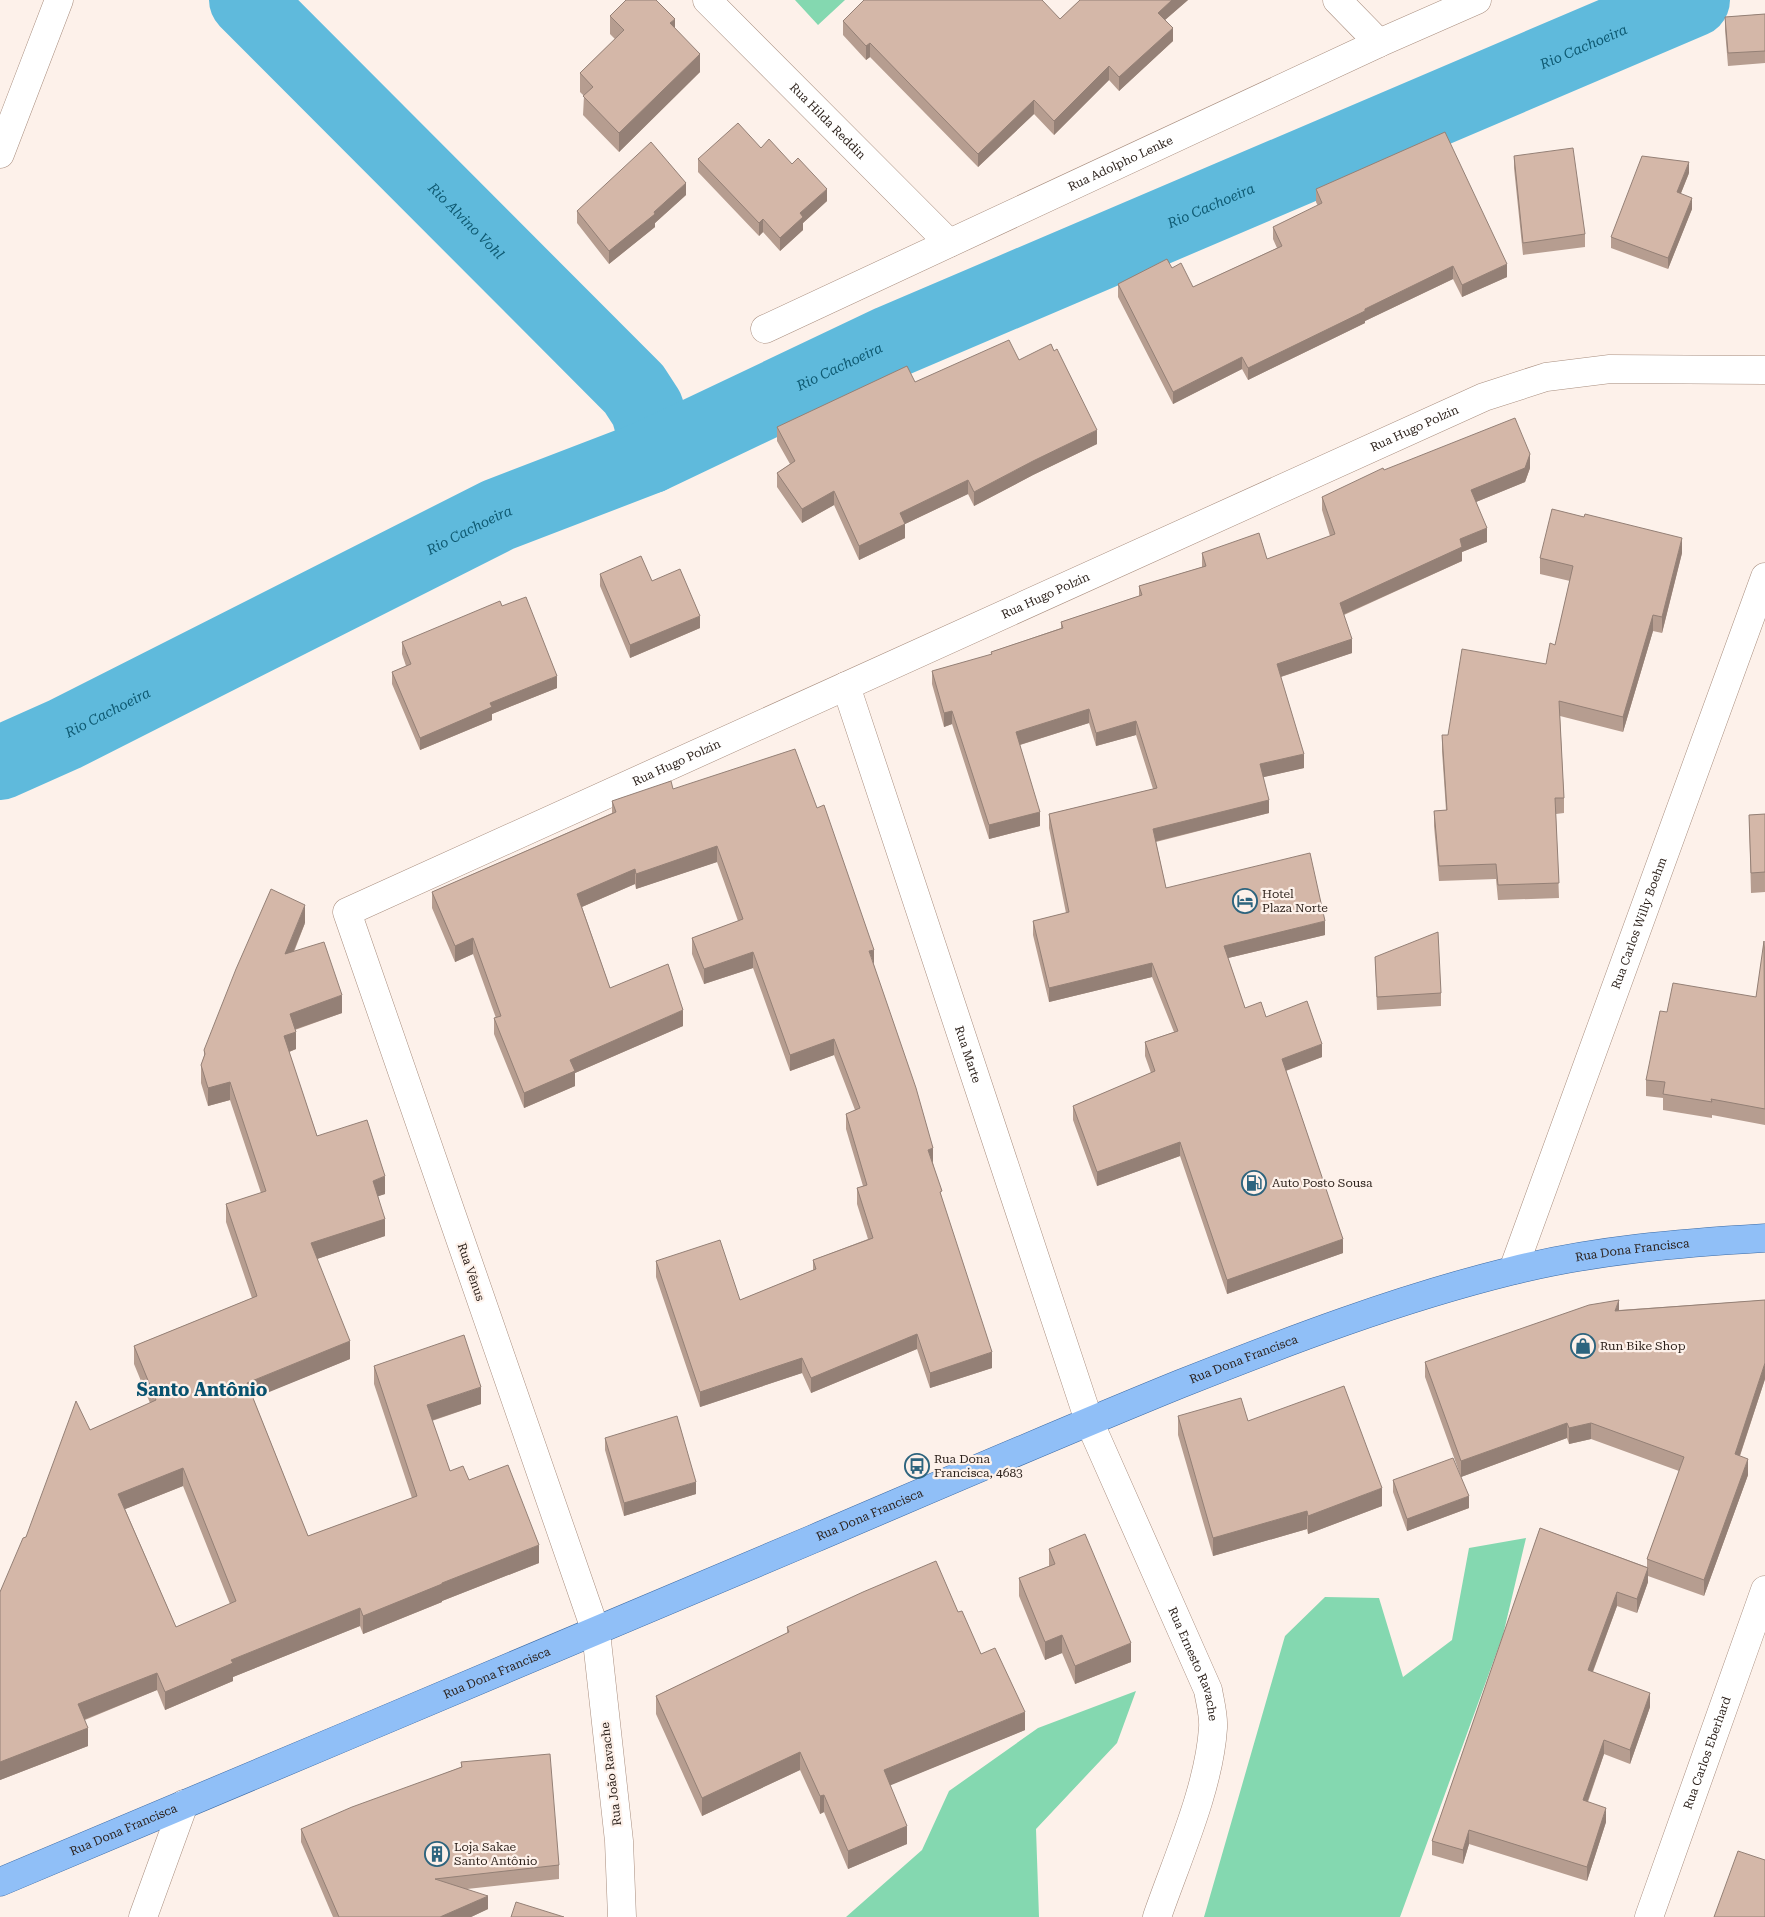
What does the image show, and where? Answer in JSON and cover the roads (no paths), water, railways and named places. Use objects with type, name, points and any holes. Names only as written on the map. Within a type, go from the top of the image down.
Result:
[{"type":"main road","name":"Rua Dona Francisca","points":[[0,1882],[596,1632],[1088,1421],[1362,1314],[1513,1270],[1582,1256],[1645,1246],[1765,1238]]},
{"type":"street","points":[[0,154],[59,0]]},
{"type":"street","name":"Rua Hilda Reddin","points":[[707,0],[949,242]]},
{"type":"street","points":[[1337,0],[1379,44]]},
{"type":"street","name":"Rua Adolpho Lenke","points":[[765,329],[949,242],[1477,0]]},
{"type":"street","name":"Rua Hugo Polzin","points":[[347,912],[1484,397],[1546,377],[1610,369],[1765,370]]},
{"type":"street","name":"Rua Carlos Willy Boehm","points":[[1513,1270],[1765,577]]},
{"type":"street","name":"Rua Marte","points":[[846,686],[1088,1421]]},
{"type":"street","name":"Rua Vênus","points":[[347,912],[596,1632]]},
{"type":"street","name":"Rua Ernesto Ravache","points":[[1088,1421],[1208,1690],[1213,1725],[1209,1762],[1198,1801],[1156,1917]]},
{"type":"street","name":"Rua Carlos Eberhard","points":[[1649,1917],[1765,1590]]},
{"type":"street","name":"Rua João Ravache","points":[[596,1632],[619,1841],[622,1917]]},
{"type":"street","points":[[143,1917],[184,1804]]},
{"type":"waterway","name":"Rio Alvino Vohl","points":[[246,0],[634,389],[647,409],[654,433],[649,457]]},
{"type":"waterway","name":"Rio Cachoeira","points":[[0,763],[65,734],[498,515],[649,457],[891,342],[1693,0]]},
{"type":"place","name":"Hotel Plaza Norte","points":[[1245,901]]},
{"type":"place","name":"Auto Posto Sousa","points":[[1254,1183]]},
{"type":"place","name":"Run Bike Shop","points":[[1583,1346]]},
{"type":"place","name":"Rua Dona Francisca, 4683","points":[[917,1466]]},
{"type":"place","name":"Loja Sakae Santo Antônio","points":[[437,1854]]},
{"type":"district","name":"Santo Antônio","points":[[202,1390]]}]
